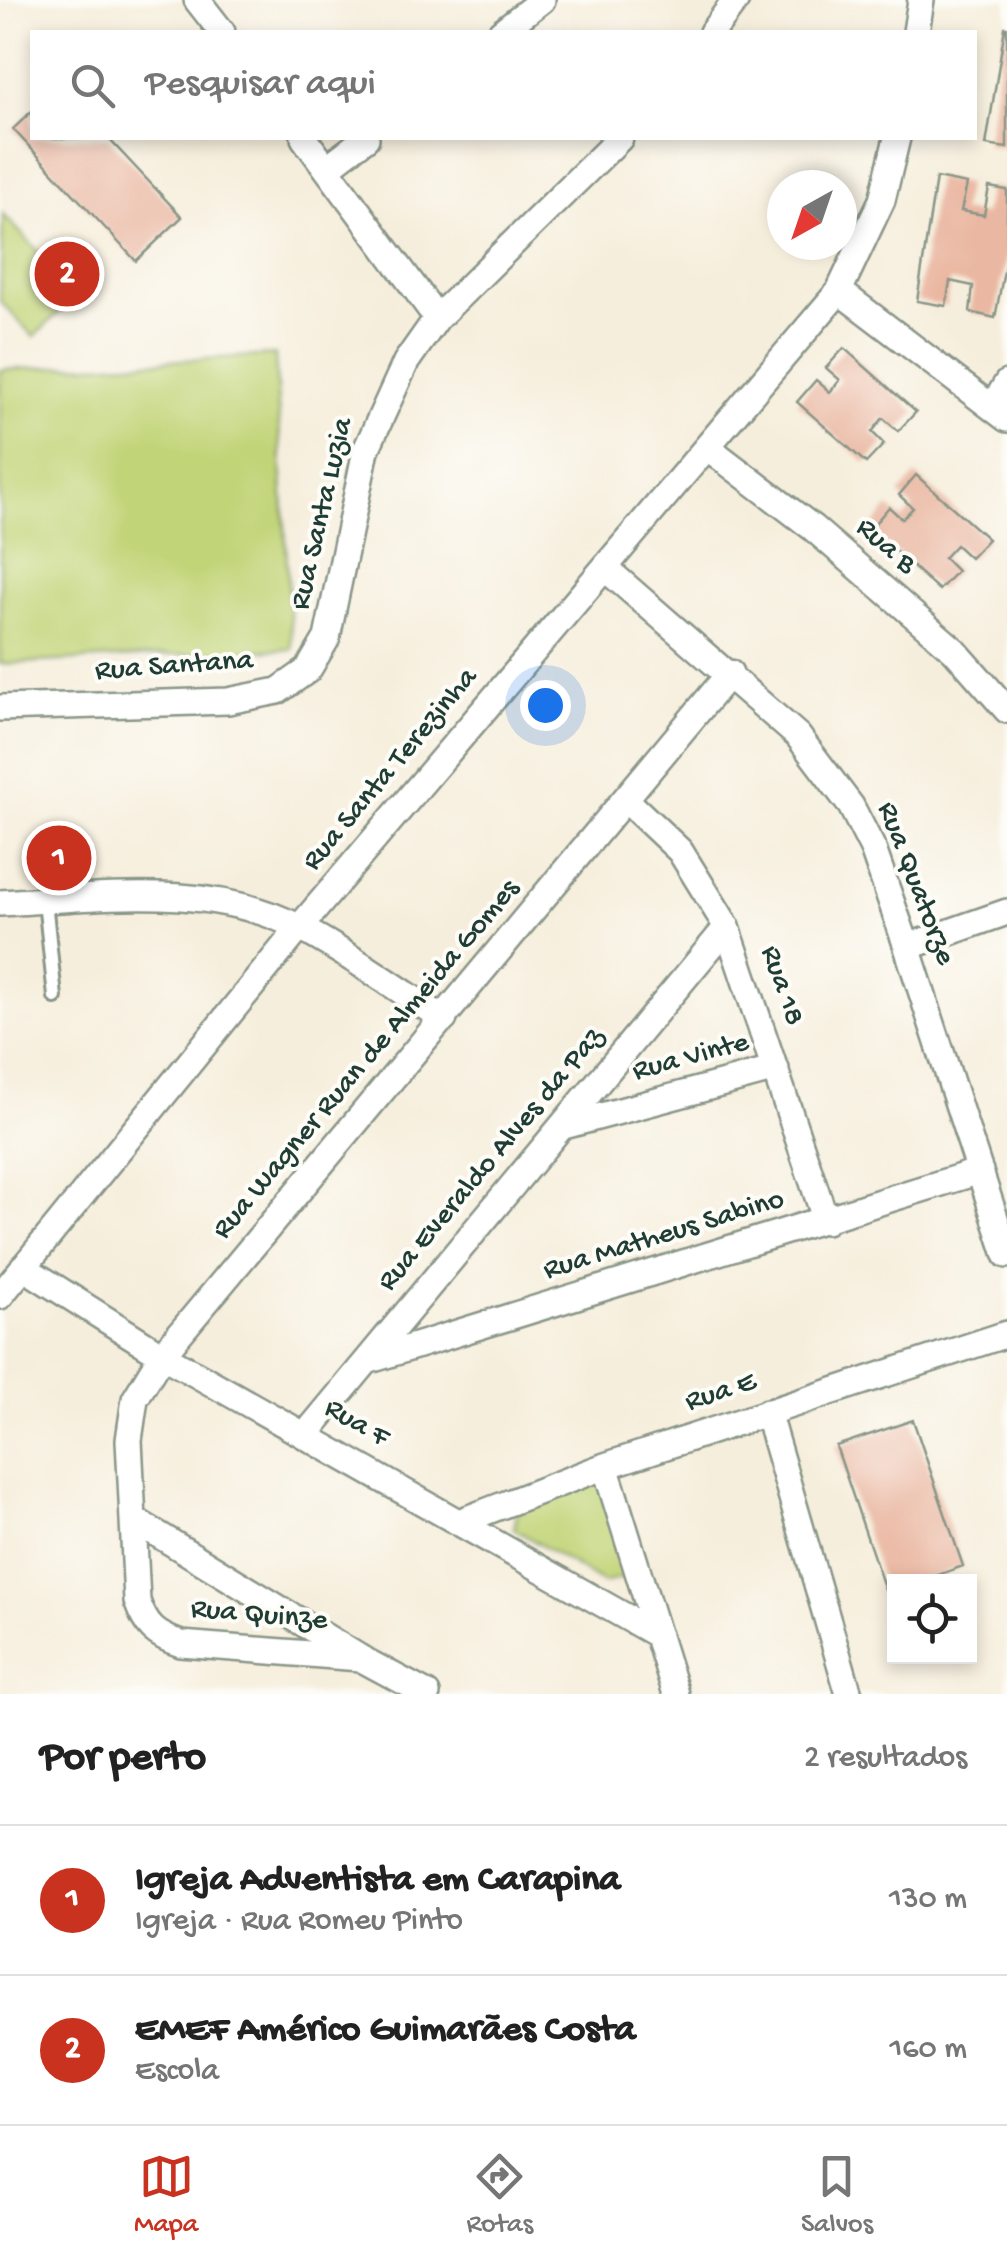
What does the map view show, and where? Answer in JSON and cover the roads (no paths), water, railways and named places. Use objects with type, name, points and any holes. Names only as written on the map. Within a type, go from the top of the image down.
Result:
[{"type":"street","points":[[197,0],[220,30]]},
{"type":"street","points":[[504,30],[542,0]]},
{"type":"street","points":[[916,30],[921,0]]},
{"type":"street","points":[[714,30],[734,4]]},
{"type":"street","points":[[306,140],[437,318]]},
{"type":"street","points":[[328,167],[363,140]]},
{"type":"street","name":"Rua Santa Luzia","points":[[327,638],[366,450],[406,362],[437,318],[618,140]]},
{"type":"street","name":"Rua Santa Terezinha","points":[[0,1296],[300,928],[838,291],[882,200],[897,140]]},
{"type":"street","points":[[838,291],[1000,413],[1007,382]]},
{"type":"street","name":"Rua B","points":[[708,447],[954,650],[1006,707]]},
{"type":"street","name":"Rua Quatorze","points":[[604,568],[730,673],[798,736],[852,806],[873,849],[1007,1255]]},
{"type":"street","name":"Rua Santana","points":[[0,708],[228,701],[278,691],[308,670],[327,638]]},
{"type":"street","name":"Rua Wagner Ruan de Almeida Gomes","points":[[133,1519],[129,1440],[134,1399],[162,1354],[730,673]]},
{"type":"street","name":"Rua 18","points":[[626,800],[680,851],[727,927],[826,1221]]},
{"type":"street","points":[[0,903],[193,896],[228,902],[300,928],[444,1019]]},
{"type":"street","points":[[906,947],[1007,912]]},
{"type":"street","name":"Rua Everaldo Alves da Paz","points":[[307,1433],[727,927]]},
{"type":"street","name":"Rua Vinte","points":[[564,1126],[776,1069]]},
{"type":"street","name":"Rua Matheus Sabino","points":[[367,1361],[980,1172]]},
{"type":"street","name":"Rua F","points":[[23,1266],[162,1354],[658,1635]]},
{"type":"street","name":"Rua E","points":[[459,1522],[605,1466],[1007,1334]]},
{"type":"street","points":[[766,1412],[850,1694]]},
{"type":"street","points":[[605,1466],[676,1694]]},
{"type":"street","points":[[133,1519],[360,1658],[427,1694]]},
{"type":"street","name":"Rua Quinze","points":[[133,1519],[137,1601],[145,1624],[157,1636],[181,1644],[360,1658]]},
{"type":"lane","points":[[45,900],[55,997]]},
{"type":"place","name":"EMEF Américo Guimarães Costa","points":[[67,274]]},
{"type":"place","name":"Igreja Adventista em Carapina","points":[[59,858]]}]
